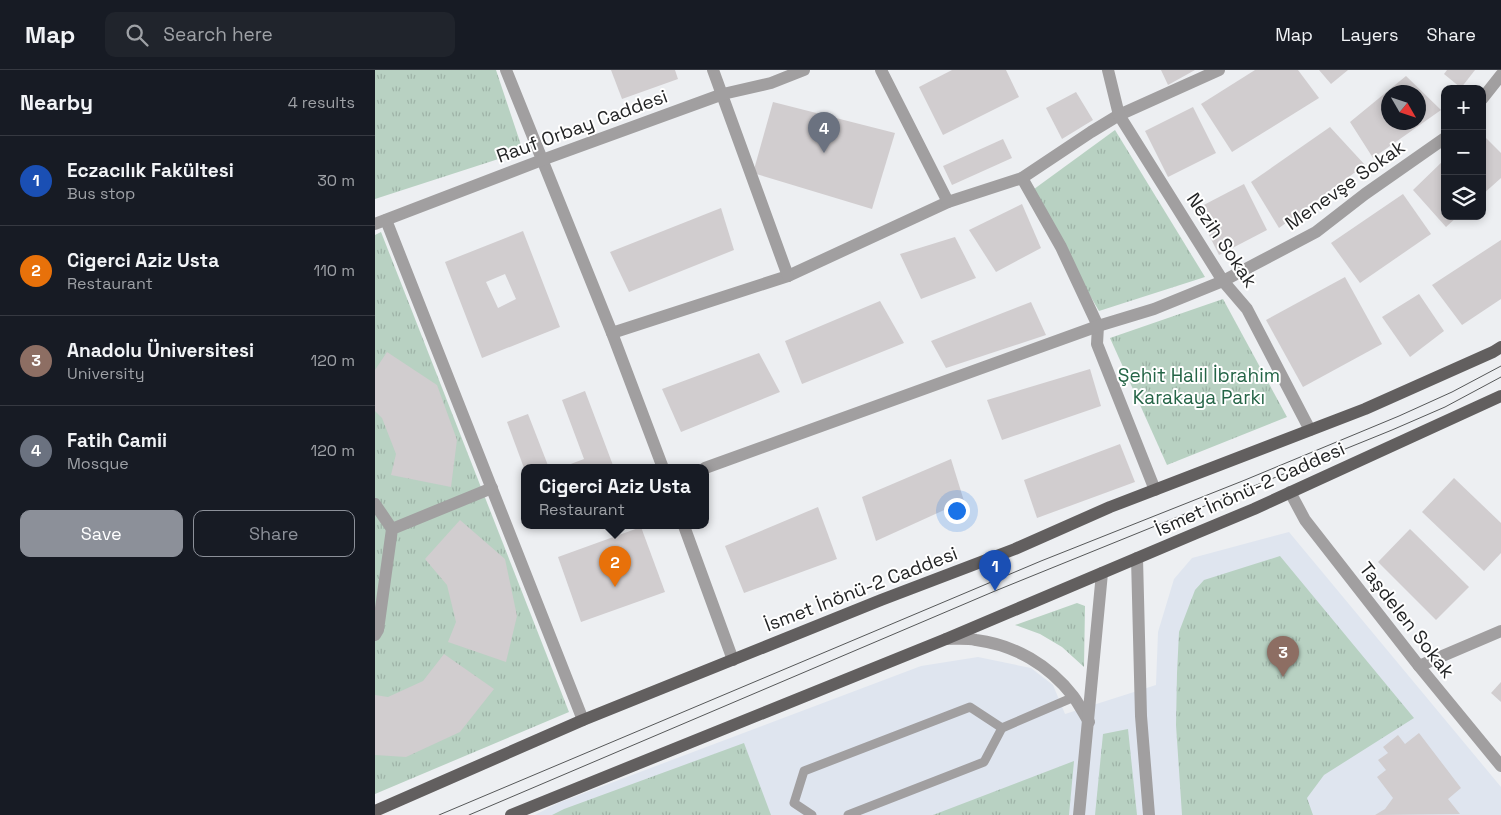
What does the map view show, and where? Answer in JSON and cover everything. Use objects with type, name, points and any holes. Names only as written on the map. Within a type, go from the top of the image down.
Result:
[{"type":"main road","name":"İsmet İnönü-2 Caddesi","points":[[375,811],[583,720],[881,600],[1015,549],[1155,490],[1365,409],[1501,347]]},
{"type":"main road","name":"İsmet İnönü-2 Caddesi","points":[[511,815],[946,639],[1102,573],[1290,492],[1501,396]]},
{"type":"street","points":[[506,70],[612,333],[661,464]]},
{"type":"street","points":[[713,70],[788,276]]},
{"type":"street","name":"Rauf Orbay Caddesi","points":[[380,222],[723,94],[771,83],[804,70]]},
{"type":"street","points":[[881,70],[948,202]]},
{"type":"street","name":"Nezih Sokak","points":[[1108,70],[1119,116],[1223,281],[1247,309],[1310,430]]},
{"type":"street","points":[[612,333],[788,276],[948,202],[1022,178],[1091,132],[1119,116],[1219,70]]},
{"type":"street","points":[[1486,94],[1501,75]]},
{"type":"street","name":"Menevşe Sokak","points":[[709,467],[1098,326],[1154,309],[1223,281],[1316,232],[1365,194],[1441,141]]},
{"type":"street","points":[[1022,178],[1061,247],[1098,326],[1097,344],[1155,490]]},
{"type":"street","points":[[380,222],[492,488],[583,720]]},
{"type":"street","points":[[392,529],[492,488]]},
{"type":"street","name":"Taşdelen Sokak","points":[[1290,492],[1305,520],[1419,666],[1501,766]]},
{"type":"street","points":[[375,504],[392,529],[378,630],[375,635]]},
{"type":"street","points":[[685,529],[733,660]]},
{"type":"street","points":[[1137,558],[1141,716],[1149,815]]},
{"type":"street","points":[[1079,815],[1102,573]]},
{"type":"street","points":[[1419,666],[1501,631]]},
{"type":"street","points":[[946,639],[975,639],[1004,646],[1031,658],[1055,675],[1074,697],[1089,722]]},
{"type":"lane","points":[[848,815],[984,762],[1002,728],[1074,697]]},
{"type":"lane","points":[[812,815],[794,803],[804,771],[971,707],[1002,728]]},
{"type":"shaded area","points":[[1289,532],[1501,787],[1501,815],[535,815],[558,803],[921,666],[978,657],[1031,668],[1053,685],[1065,714],[1156,685],[1158,632],[1174,579],[1192,558]]},
{"type":"green space","points":[[375,70],[496,70],[523,151],[375,199]]},
{"type":"green space","points":[[1115,130],[1205,277],[1099,311],[1030,192]]},
{"type":"green space","points":[[381,232],[569,712],[375,794],[375,235]]},
{"type":"green space","name":"Şehit Halil İbrahim Karakaya Parkı","points":[[1223,299],[1287,417],[1167,465],[1110,338]]},
{"type":"green space","points":[[1280,556],[1414,718],[1324,775],[1307,798],[1313,815],[1182,815],[1176,725],[1179,632],[1195,590],[1204,580]]},
{"type":"green space","points":[[1077,603],[1085,606],[1084,667],[1062,647],[1040,634],[1015,625]]},
{"type":"green space","points":[[1128,729],[1137,815],[1095,815],[1103,734]]},
{"type":"green space","points":[[744,743],[771,815],[552,815],[564,809]]},
{"type":"green space","points":[[1074,761],[1069,815],[933,815]]},
{"type":"building","points":[[611,70],[675,70],[678,79],[622,99]]},
{"type":"building","points":[[952,70],[1006,70],[1019,97],[943,135],[919,87]]},
{"type":"building","points":[[1161,70],[1195,70],[1168,85]]},
{"type":"building","points":[[1255,70],[1298,70],[1319,98],[1232,152],[1201,104]]},
{"type":"building","points":[[1319,70],[1348,70],[1331,84]]},
{"type":"building","points":[[1447,70],[1475,70],[1463,85],[1457,85],[1444,74]]},
{"type":"building","points":[[1406,76],[1415,85],[1395,85]]},
{"type":"building","points":[[1076,92],[1093,120],[1062,139],[1046,108]]},
{"type":"building","points":[[1426,95],[1441,110],[1426,121]]},
{"type":"building","points":[[1381,97],[1381,130],[1413,130],[1373,158],[1350,122]]},
{"type":"building","points":[[773,102],[895,133],[872,209],[753,173]]},
{"type":"building","points":[[1193,107],[1216,153],[1168,177],[1145,131]]},
{"type":"building","points":[[1330,127],[1365,165],[1279,228],[1251,182]]},
{"type":"building","points":[[1486,138],[1501,153],[1501,178],[1486,191]]},
{"type":"building","points":[[1003,139],[1012,158],[952,185],[943,166]]},
{"type":"building","points":[[1441,163],[1441,220],[1454,220],[1446,227],[1413,190]]},
{"type":"building","points":[[1244,184],[1267,230],[1219,255],[1196,209]]},
{"type":"building","points":[[1403,194],[1431,234],[1360,283],[1331,243]]},
{"type":"building","points":[[1022,204],[1041,248],[996,272],[969,230]]},
{"type":"building","points":[[721,208],[734,250],[629,292],[610,252]]},
{"type":"building","points":[[523,231],[560,327],[482,358],[445,262]],"holes":[[[505,274],[516,299],[498,308],[486,282]]]},
{"type":"building","points":[[955,237],[976,278],[921,299],[900,254]]},
{"type":"building","points":[[1501,240],[1501,299],[1462,325],[1432,285]]},
{"type":"building","points":[[1345,277],[1382,344],[1303,387],[1266,320]]},
{"type":"building","points":[[1419,294],[1444,331],[1410,357],[1382,317]]},
{"type":"building","points":[[880,301],[904,343],[802,384],[785,341]]},
{"type":"building","points":[[1031,302],[1046,335],[946,368],[931,341]]},
{"type":"building","points":[[387,352],[437,385],[457,440],[451,487],[391,475],[396,454],[382,418],[375,411],[375,370]]},
{"type":"building","points":[[759,353],[780,392],[681,432],[662,389]]},
{"type":"building","points":[[1090,369],[1101,406],[1002,440],[987,400]]},
{"type":"building","points":[[585,391],[612,464],[571,464],[584,459],[562,400]]},
{"type":"building","points":[[528,414],[547,464],[523,464],[507,422]]},
{"type":"building","points":[[1120,444],[1135,482],[1037,518],[1024,480]]},
{"type":"building","points":[[951,459],[964,501],[876,541],[862,497]]},
{"type":"building","points":[[1454,478],[1501,523],[1501,553],[1484,571],[1422,512]]},
{"type":"building","points":[[818,507],[837,559],[744,593],[725,546]]},
{"type":"building","points":[[460,520],[505,559],[517,616],[506,662],[448,642],[456,622],[447,585],[425,559]]},
{"type":"building","points":[[635,529],[642,529],[665,592],[581,622],[558,557]]},
{"type":"building","points":[[1410,529],[1469,587],[1436,620],[1378,562]]},
{"type":"building","points":[[444,654],[494,689],[460,732],[406,757],[375,755],[375,695],[388,697],[423,681]]},
{"type":"building","points":[[1501,682],[1501,702],[1491,693]]},
{"type":"building","points":[[1419,733],[1461,788],[1448,799],[1460,814],[1375,815],[1385,809],[1393,798],[1377,777],[1386,770],[1378,760],[1388,753],[1383,747],[1398,735],[1405,744]]},
{"type":"tram line","points":[[439,815],[1041,561],[1245,480],[1399,416],[1452,392],[1501,366]]},
{"type":"tram line","points":[[469,815],[995,591],[1392,430],[1445,407],[1501,377]]},
{"type":"place","name":"Fatih Camii","points":[[824,153]]},
{"type":"place","name":"Cigerci Aziz Usta","points":[[615,587]]},
{"type":"place","name":"Eczacılık Fakültesi","points":[[995,591]]},
{"type":"place","name":"Anadolu Üniversitesi","points":[[1283,677]]}]
